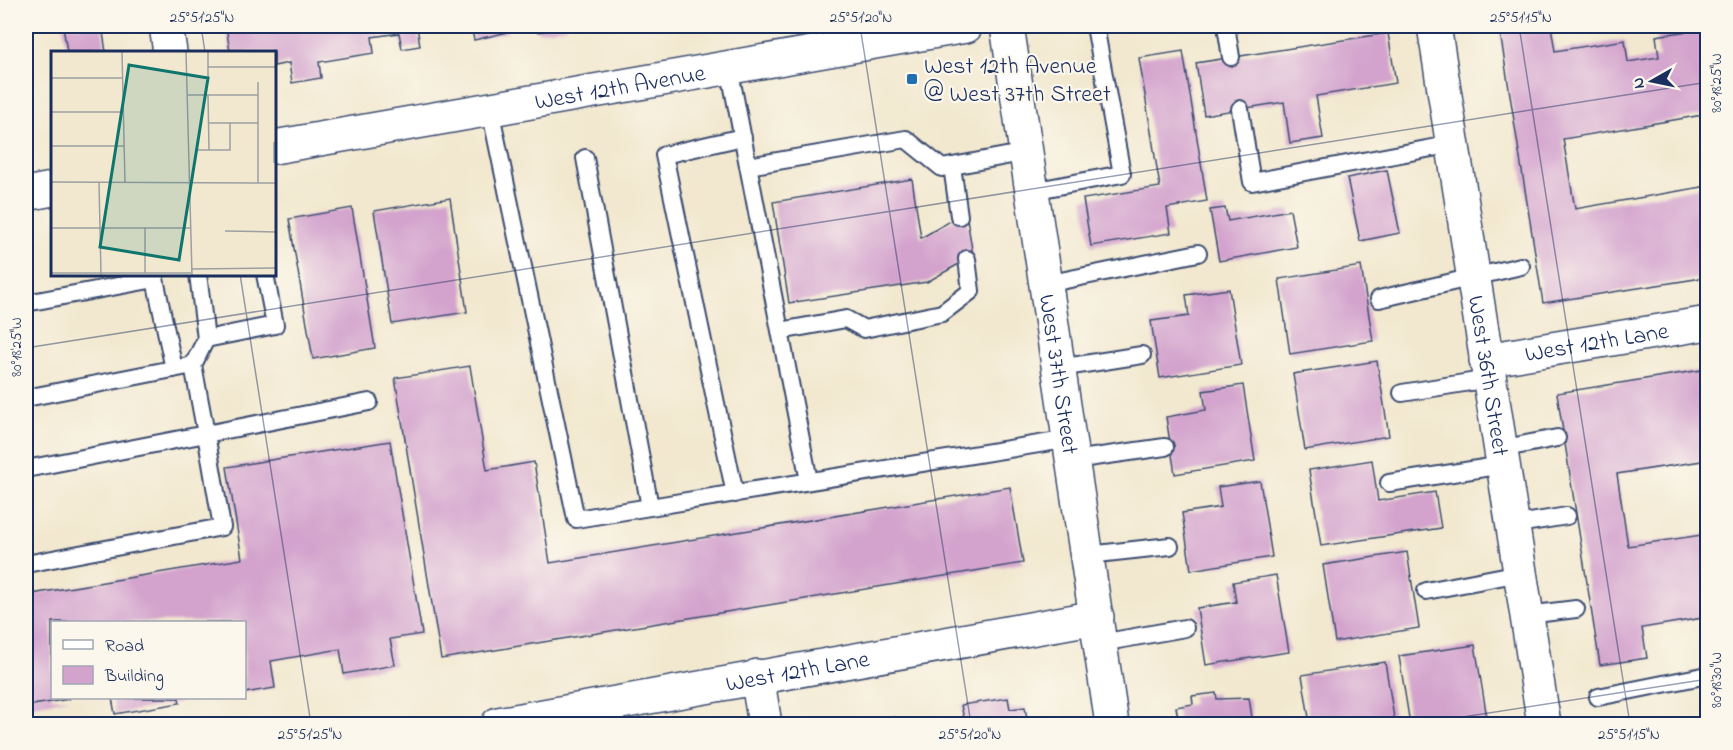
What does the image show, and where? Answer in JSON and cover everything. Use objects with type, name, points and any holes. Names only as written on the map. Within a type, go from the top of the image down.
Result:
[{"type":"street","points":[[166,26],[170,51]]},
{"type":"street","name":"West 12th Avenue","points":[[276,147],[729,67],[906,31],[966,26]]},
{"type":"street","name":"West 37th Street","points":[[1007,26],[1112,724]]},
{"type":"street","name":"West 36th Street","points":[[1434,26],[1544,724]]},
{"type":"street","points":[[26,194],[51,189]]},
{"type":"street","name":"West 12th Lane","points":[[1487,369],[1707,323]]},
{"type":"street","name":"West 12th Lane","points":[[498,724],[757,676],[1099,630]]},
{"type":"street","points":[[757,676],[765,724]]},
{"type":"lane","points":[[1032,191],[1122,174],[1095,26]]},
{"type":"lane","points":[[1226,26],[1232,57]]},
{"type":"lane","points":[[729,67],[809,481]]},
{"type":"lane","points":[[490,109],[576,519],[809,481],[1072,449],[1165,447]]},
{"type":"lane","points":[[1240,109],[1252,182],[1453,144]]},
{"type":"lane","points":[[735,494],[664,155],[743,137]]},
{"type":"lane","points":[[748,166],[906,139],[942,168],[1027,152]]},
{"type":"lane","points":[[585,158],[650,507]]},
{"type":"lane","points":[[952,166],[959,216]]},
{"type":"lane","points":[[1047,284],[1198,253]]},
{"type":"lane","points":[[780,331],[846,319],[864,329],[942,314],[971,291],[967,259]]},
{"type":"lane","points":[[1379,299],[1521,266]]},
{"type":"lane","points":[[26,564],[222,527],[192,365],[206,339],[198,276]]},
{"type":"lane","points":[[206,339],[275,325],[265,276]]},
{"type":"lane","points":[[26,303],[155,279],[174,369]]},
{"type":"lane","points":[[1059,368],[1142,355]]},
{"type":"lane","points":[[26,398],[192,365]]},
{"type":"lane","points":[[1402,393],[1487,369]]},
{"type":"lane","points":[[26,469],[369,402]]},
{"type":"lane","points":[[1389,483],[1502,457],[1557,438]]},
{"type":"lane","points":[[1512,525],[1567,516]]},
{"type":"lane","points":[[1088,555],[1170,546]]},
{"type":"lane","points":[[1426,591],[1520,573]]},
{"type":"lane","points":[[1527,615],[1576,609]]},
{"type":"lane","points":[[1099,630],[1185,628]]},
{"type":"lane","points":[[1598,697],[1707,675]]},
{"type":"building","points":[[63,26],[102,26],[106,51],[67,51]]},
{"type":"building","points":[[226,26],[417,26],[420,46],[402,49],[399,33],[372,37],[374,53],[319,62],[321,78],[292,83],[289,63],[276,66],[276,51],[230,51]]},
{"type":"building","points":[[471,26],[507,26],[508,32],[474,40]]},
{"type":"building","points":[[537,26],[566,26],[566,27],[538,32]]},
{"type":"building","points":[[1499,26],[1551,26],[1555,51],[1625,40],[1628,62],[1659,57],[1656,36],[1708,28],[1708,114],[1563,139],[1575,209],[1708,186],[1708,277],[1543,303]]},
{"type":"building","points":[[1388,33],[1396,83],[1316,96],[1323,138],[1290,143],[1284,102],[1204,115],[1196,63]]},
{"type":"building","points":[[1183,51],[1207,201],[1167,208],[1171,233],[1091,246],[1083,199],[1160,187],[1139,58]]},
{"type":"building","points":[[1387,170],[1400,233],[1360,241],[1347,178]]},
{"type":"building","points":[[912,179],[921,238],[966,212],[973,256],[927,282],[789,303],[773,202]]},
{"type":"building","points":[[450,198],[467,312],[392,324],[374,211]]},
{"type":"building","points":[[352,208],[375,348],[313,359],[289,219]]},
{"type":"building","points":[[1225,208],[1228,221],[1290,210],[1297,247],[1219,261],[1210,210]]},
{"type":"building","points":[[1361,266],[1373,341],[1290,354],[1279,279]]},
{"type":"building","points":[[1229,289],[1241,365],[1160,378],[1151,321],[1189,316],[1186,295]]},
{"type":"building","points":[[1377,361],[1389,436],[1305,450],[1293,374]]},
{"type":"building","points":[[470,366],[487,470],[534,462],[550,563],[1010,487],[1023,563],[441,659],[395,378]]},
{"type":"building","points":[[1708,369],[1708,460],[1617,474],[1628,546],[1708,534],[1708,617],[1642,628],[1647,658],[1600,665],[1557,393]]},
{"type":"building","points":[[1243,385],[1255,461],[1175,474],[1166,417],[1206,410],[1203,391]]},
{"type":"building","points":[[390,441],[422,634],[390,639],[395,665],[344,674],[340,649],[271,661],[275,688],[246,693],[246,621],[51,621],[51,699],[70,699],[26,706],[26,595],[242,559],[227,467]]},
{"type":"building","points":[[1372,460],[1378,501],[1435,492],[1441,528],[1321,546],[1309,470]]},
{"type":"building","points":[[1260,481],[1272,557],[1191,570],[1182,513],[1221,507],[1218,487]]},
{"type":"building","points":[[1407,552],[1419,628],[1335,642],[1323,565]]},
{"type":"building","points":[[1276,575],[1289,652],[1206,665],[1197,608],[1236,602],[1233,582]]},
{"type":"building","points":[[1475,645],[1488,724],[1410,724],[1399,656]]},
{"type":"building","points":[[1385,662],[1395,724],[1310,724],[1302,675]]},
{"type":"building","points":[[1216,693],[1217,699],[1249,698],[1253,724],[1179,724],[1176,707],[1193,704],[1192,696]]},
{"type":"building","points":[[1008,698],[1010,709],[1025,707],[1028,724],[965,724],[961,705]]},
{"type":"building","points":[[112,699],[179,699],[180,703],[115,714]]},
{"type":"building","points":[[895,717],[896,724],[859,724],[859,723]]},
{"type":"place","name":"West 12th Avenue @ West 37th Street","points":[[912,79]]}]
